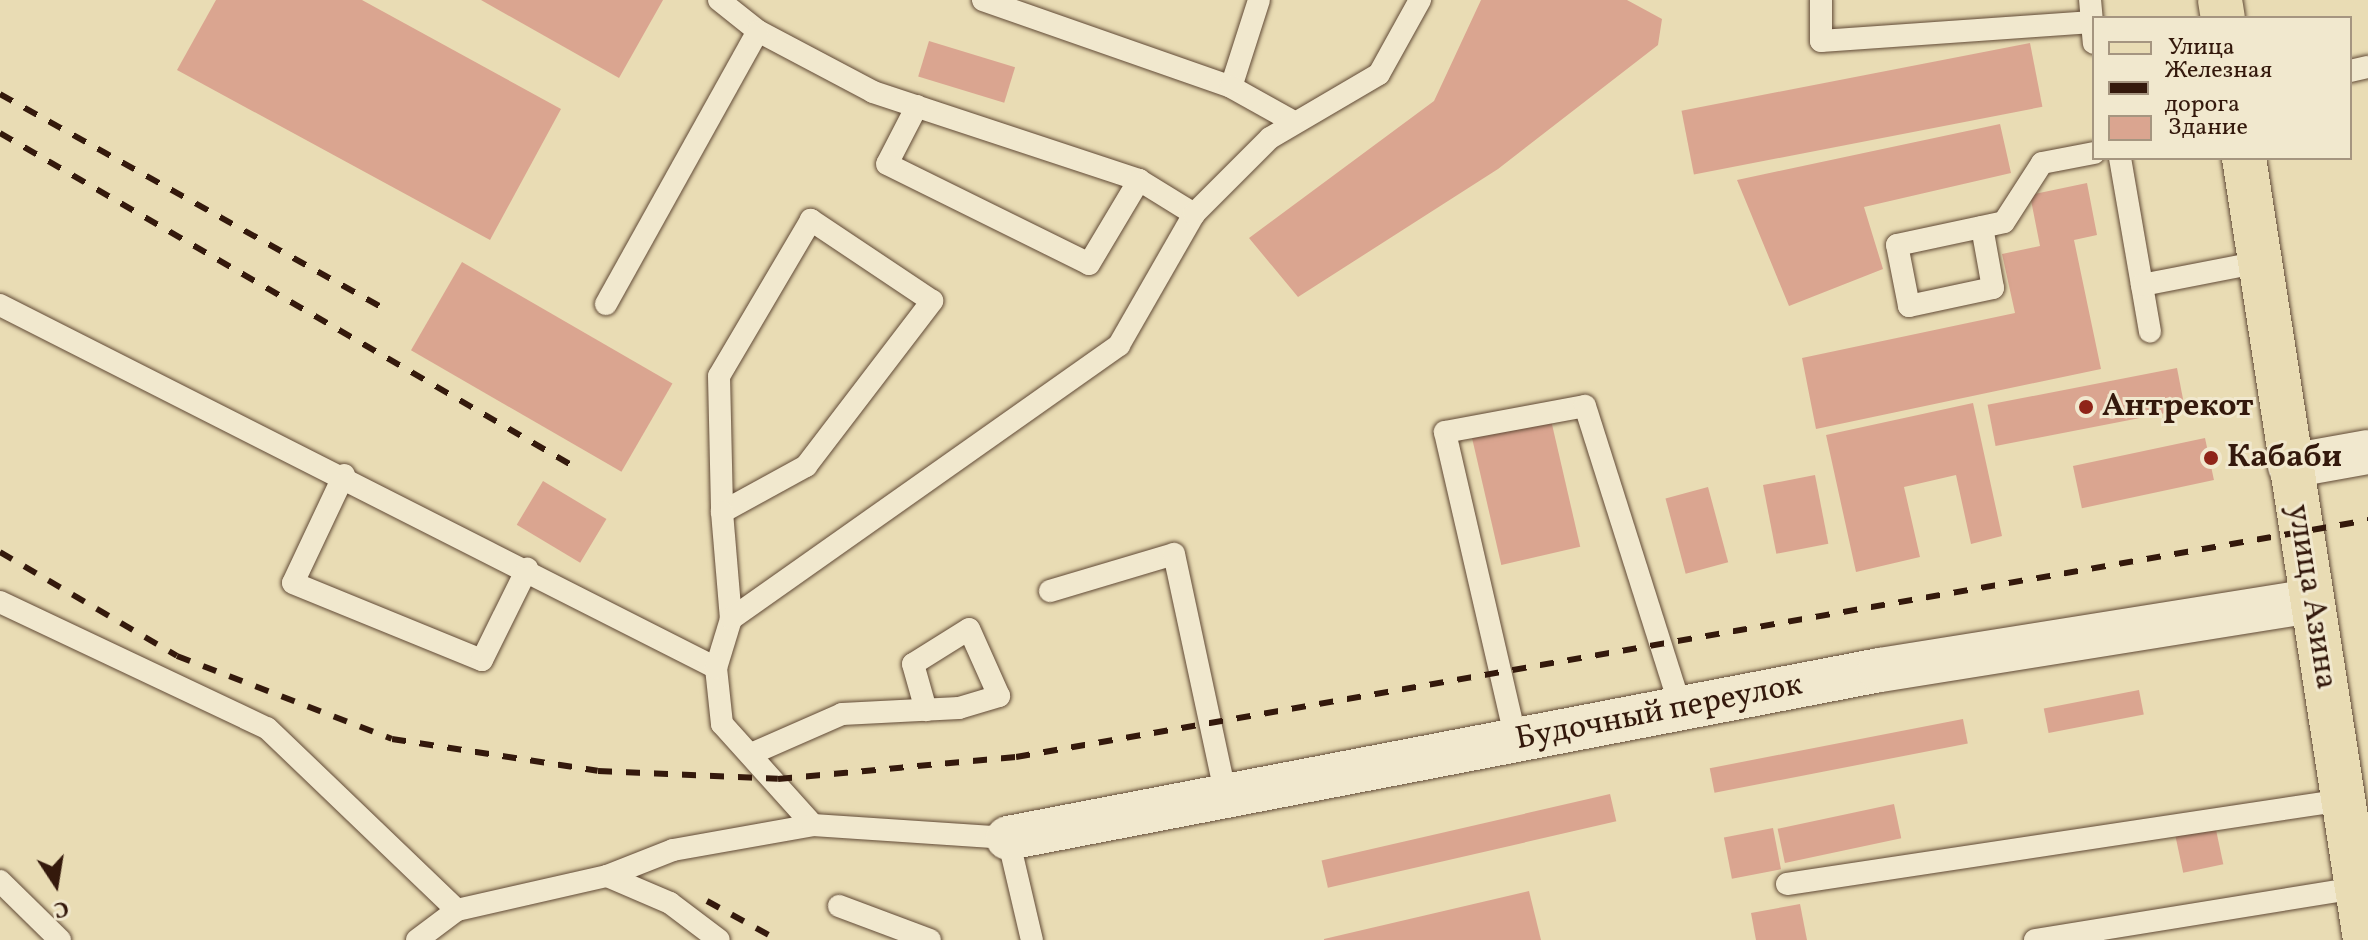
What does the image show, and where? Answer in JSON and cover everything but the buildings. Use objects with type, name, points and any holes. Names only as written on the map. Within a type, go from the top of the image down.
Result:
[{"type":"main road","name":"улица Азина","points":[[2244,160],[2312,601],[2354,825],[2357,888],[2365,940]]},
{"type":"street","points":[[2290,466],[2368,452]]},
{"type":"street","name":"Будочный переулок","points":[[1008,838],[1681,708],[2312,601]]},
{"type":"lane","points":[[719,0],[758,31],[873,92],[1139,180],[1194,214]]},
{"type":"lane","points":[[983,0],[1021,6],[1231,87],[1294,122]]},
{"type":"lane","points":[[1231,87],[1259,0]]},
{"type":"lane","points":[[731,619],[1119,345],[1194,214],[1236,167],[1294,122],[1379,74],[1420,0]]},
{"type":"lane","points":[[1821,0],[1821,41],[2092,22]]},
{"type":"lane","points":[[606,304],[758,31]]},
{"type":"lane","points":[[917,106],[887,164],[1089,264],[1139,180]]},
{"type":"lane","points":[[1982,227],[1993,288],[1909,306],[1897,245],[2004,222],[2042,163],[2092,153]]},
{"type":"lane","points":[[2120,160],[2150,331]]},
{"type":"lane","points":[[722,512],[806,466],[932,301],[811,220],[719,376],[722,512],[731,619],[716,668],[722,724],[813,825]]},
{"type":"lane","points":[[2142,285],[2260,262]]},
{"type":"lane","points":[[0,305],[344,475],[716,668]]},
{"type":"lane","points":[[1516,740],[1445,432],[1585,406],[1681,708]]},
{"type":"lane","points":[[344,475],[293,583],[482,660],[527,569]]},
{"type":"lane","points":[[1050,591],[1174,554],[1226,796]]},
{"type":"lane","points":[[0,602],[267,728],[457,910]]},
{"type":"lane","points":[[751,754],[842,714],[926,710]]},
{"type":"lane","points":[[417,940],[457,910],[607,876],[673,850],[813,825],[1008,838],[1032,940]]},
{"type":"lane","points":[[1787,884],[2354,825]]},
{"type":"lane","points":[[607,876],[670,903],[719,940]]},
{"type":"lane","points":[[0,881],[60,940]]},
{"type":"lane","points":[[2035,940],[2357,888]]},
{"type":"lane","points":[[839,906],[930,940]]},
{"type":"railway","points":[[0,94],[385,309]]},
{"type":"railway","points":[[0,133],[573,466]]},
{"type":"railway","points":[[0,552],[177,656],[392,739],[598,771],[778,779],[1016,757],[2368,520]]},
{"type":"railway","points":[[707,901],[778,940]]},
{"type":"place","name":"Антрекот","points":[[2086,407]]},
{"type":"place","name":"Кабаби","points":[[2211,458]]}]
